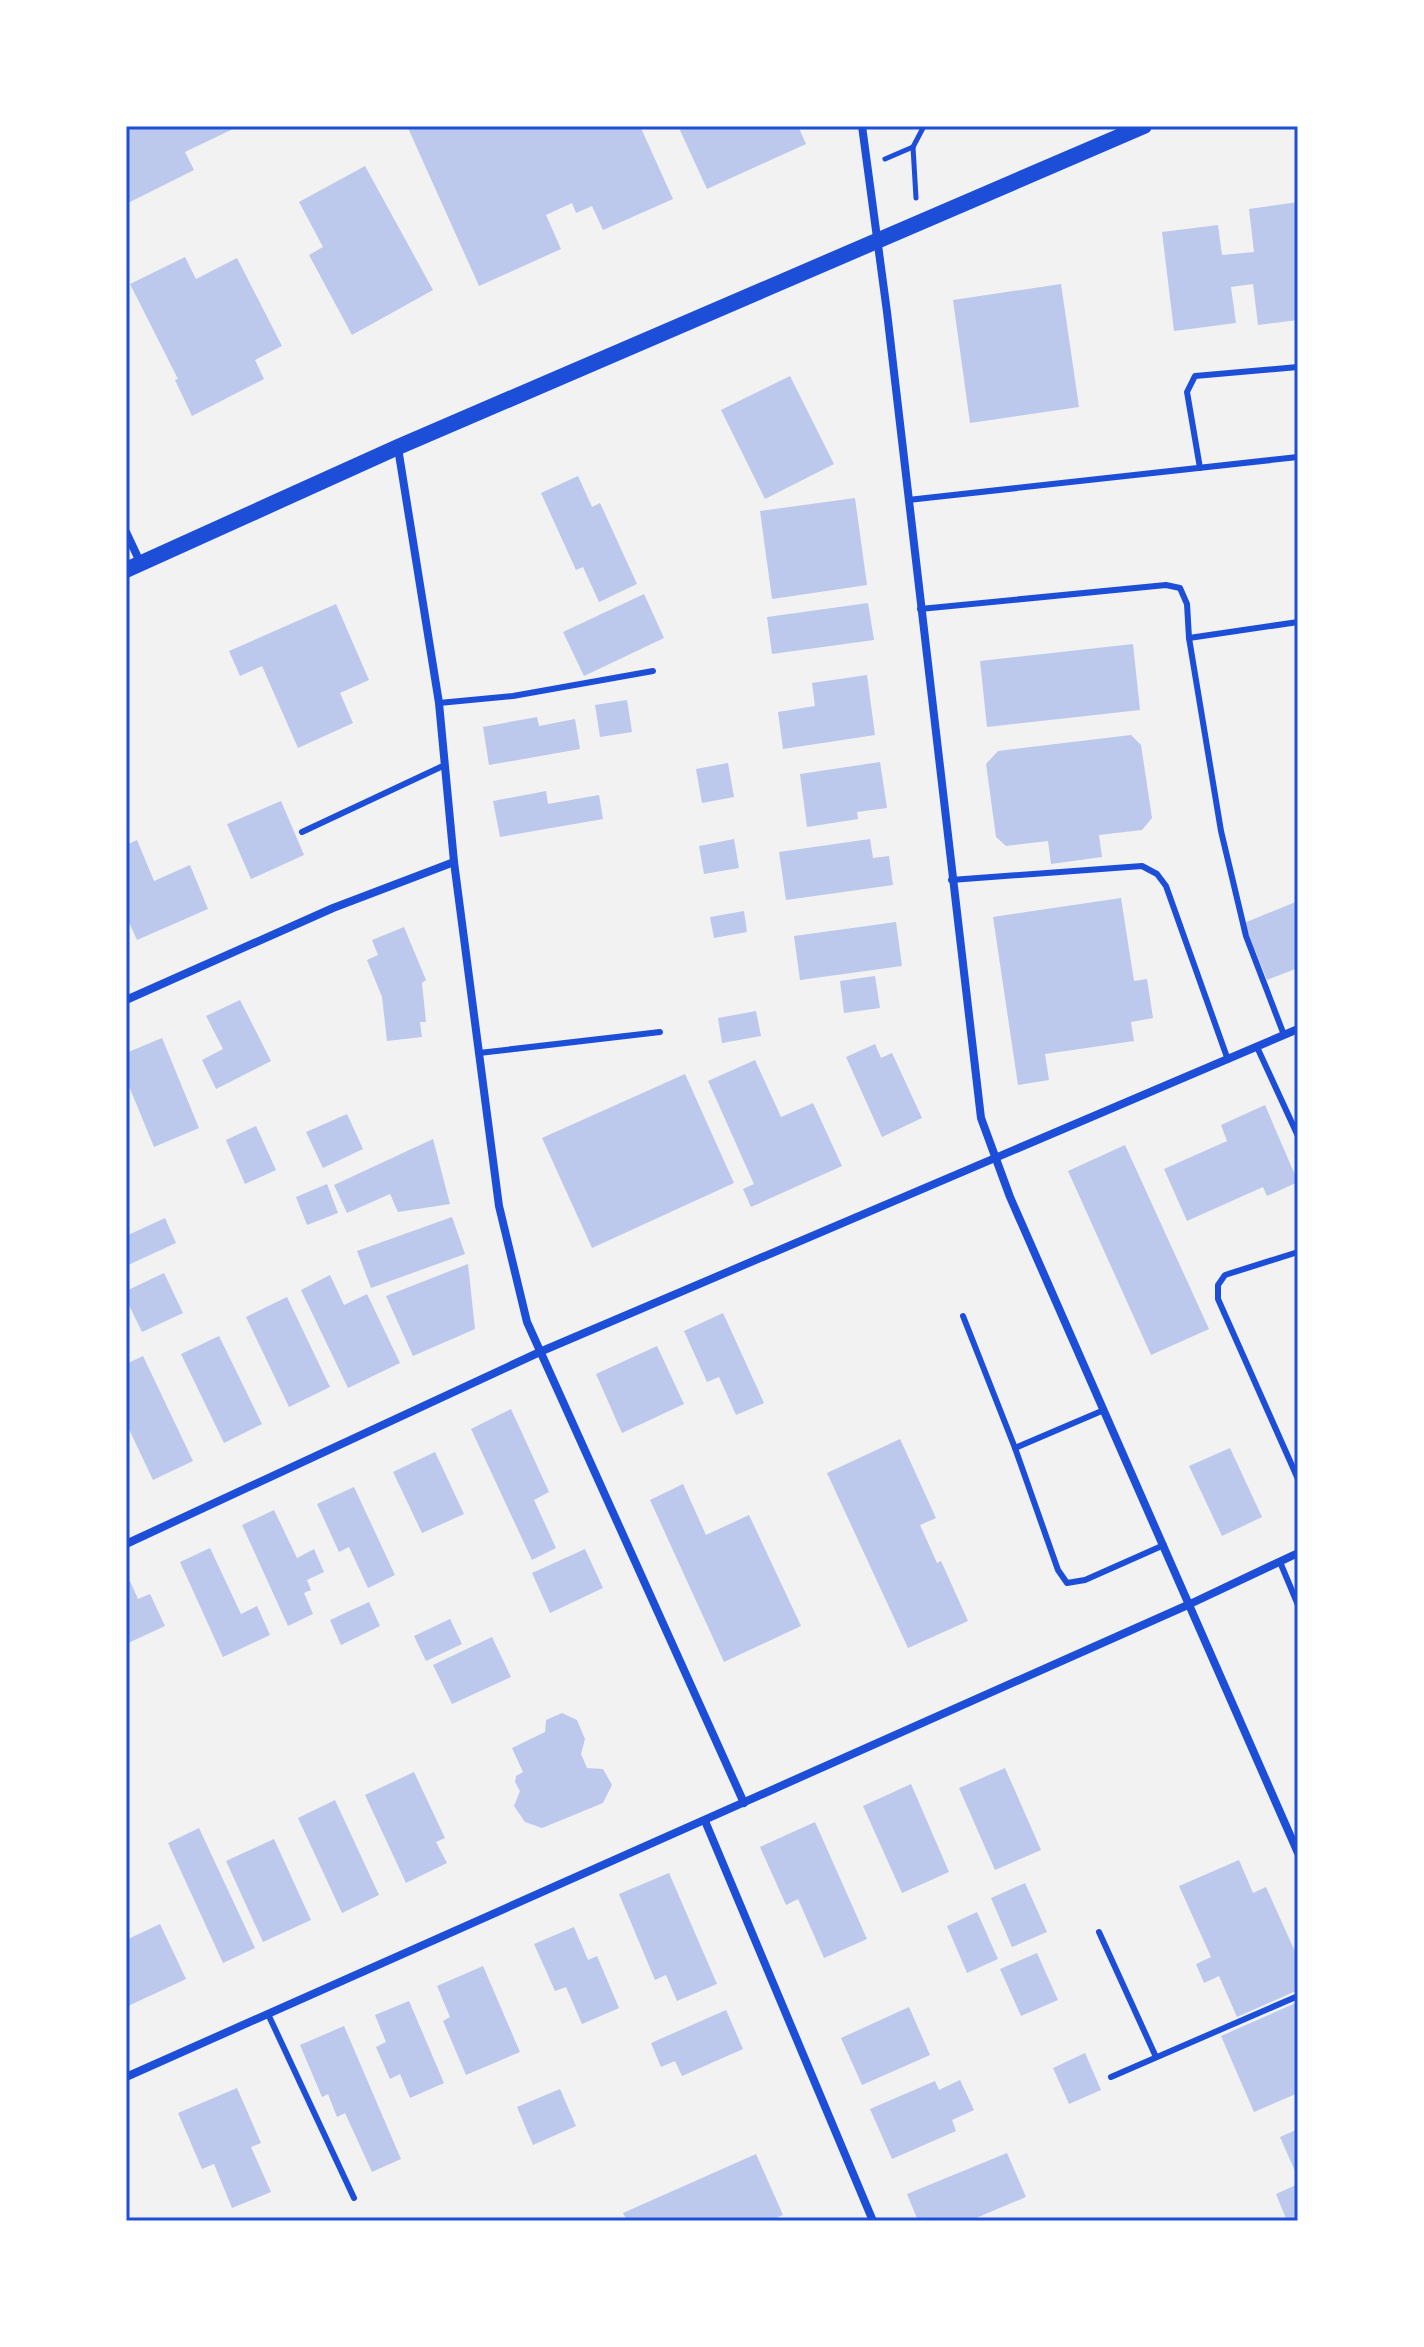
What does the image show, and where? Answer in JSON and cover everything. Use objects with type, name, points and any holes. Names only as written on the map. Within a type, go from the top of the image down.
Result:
[{"type":"main road","points":[[133,567],[398,447],[1144,126]]},
{"type":"street","points":[[862,126],[981,1118],[1010,1197],[1298,1853]]},
{"type":"street","points":[[398,447],[439,703],[454,862],[499,1206],[527,1322],[744,1803]]},
{"type":"street","points":[[126,532],[133,567]]},
{"type":"street","points":[[126,1000],[333,908],[454,862]]},
{"type":"street","points":[[126,1544],[542,1351],[1298,1029]]},
{"type":"street","points":[[126,2077],[705,1821],[1298,1553]]},
{"type":"street","points":[[705,1821],[873,2221]]},
{"type":"lane","points":[[1200,468],[1187,392],[1195,376],[1298,367]]},
{"type":"lane","points":[[908,500],[1298,457]]},
{"type":"lane","points":[[920,609],[1166,585],[1180,588],[1187,604],[1189,638],[1221,831],[1246,936],[1284,1035]]},
{"type":"lane","points":[[1189,638],[1298,622]]},
{"type":"lane","points":[[439,703],[513,696],[653,671]]},
{"type":"lane","points":[[302,832],[445,765]]},
{"type":"lane","points":[[951,880],[1142,866],[1157,874],[1166,886],[1228,1060]]},
{"type":"lane","points":[[479,1053],[660,1032]]},
{"type":"lane","points":[[1257,1047],[1298,1136]]},
{"type":"lane","points":[[1298,1252],[1225,1275],[1218,1285],[1218,1299],[1298,1479]]},
{"type":"lane","points":[[963,1316],[1015,1448],[1058,1570],[1067,1583],[1085,1580],[1164,1545]]},
{"type":"lane","points":[[1015,1448],[1104,1410]]},
{"type":"lane","points":[[1280,1562],[1298,1605]]},
{"type":"lane","points":[[1099,1932],[1156,2057]]},
{"type":"lane","points":[[1111,2077],[1298,1996]]},
{"type":"lane","points":[[268,2014],[354,2198]]},
{"type":"path","points":[[918,224],[913,147],[924,126]]},
{"type":"building","points":[[126,126],[231,126],[233,129],[185,152],[194,170],[126,204]]},
{"type":"building","points":[[640,126],[673,199],[603,230],[592,206],[576,213],[572,203],[546,215],[561,249],[479,286],[408,128]]},
{"type":"building","points":[[678,126],[798,126],[806,144],[707,189]]},
{"type":"building","points":[[365,166],[433,290],[352,335],[309,255],[323,247],[299,202]]},
{"type":"building","points":[[1298,202],[1298,320],[1258,325],[1253,284],[1231,287],[1236,323],[1174,331],[1162,232],[1218,225],[1222,255],[1254,252],[1249,209]]},
{"type":"building","points":[[185,257],[196,279],[237,258],[282,346],[255,360],[264,379],[192,416],[175,380],[178,379],[130,284]]},
{"type":"building","points":[[1061,284],[1079,407],[970,423],[953,300]]},
{"type":"building","points":[[790,376],[834,464],[765,499],[721,410]]},
{"type":"building","points":[[578,476],[592,507],[600,503],[637,584],[599,602],[583,567],[576,570],[541,493]]},
{"type":"building","points":[[855,498],[867,585],[772,599],[760,511]]},
{"type":"building","points":[[644,594],[664,638],[584,676],[563,632]]},
{"type":"building","points":[[868,603],[874,640],[772,654],[767,617]]},
{"type":"building","points":[[336,604],[369,680],[340,693],[353,723],[298,748],[262,666],[240,676],[229,651]]},
{"type":"building","points":[[1133,644],[1140,710],[987,727],[980,661]]},
{"type":"building","points":[[867,675],[875,735],[783,749],[778,712],[815,706],[812,683]]},
{"type":"building","points":[[627,700],[632,732],[600,737],[595,705]]},
{"type":"building","points":[[537,717],[539,726],[575,719],[580,749],[489,765],[483,727]]},
{"type":"building","points":[[1131,735],[1141,745],[1152,818],[1142,830],[1099,835],[1102,857],[1051,864],[1048,841],[1006,846],[996,837],[986,764],[998,751]]},
{"type":"building","points":[[880,762],[887,808],[857,812],[858,819],[807,827],[800,774]]},
{"type":"building","points":[[728,763],[734,797],[702,803],[696,769]]},
{"type":"building","points":[[546,791],[548,804],[599,795],[603,819],[500,837],[493,801]]},
{"type":"building","points":[[281,801],[304,855],[251,879],[227,824]]},
{"type":"building","points":[[734,839],[739,868],[704,874],[699,846]]},
{"type":"building","points":[[870,839],[873,858],[889,856],[893,885],[786,900],[779,852]]},
{"type":"building","points":[[137,840],[154,881],[190,865],[208,909],[137,940],[126,916],[126,845]]},
{"type":"building","points":[[1121,898],[1134,981],[1147,979],[1153,1018],[1131,1022],[1134,1041],[1045,1054],[1049,1080],[1018,1085],[993,917]]},
{"type":"building","points":[[1298,901],[1298,968],[1267,980],[1244,923]]},
{"type":"building","points":[[744,911],[747,932],[714,938],[710,917]]},
{"type":"building","points":[[896,922],[902,966],[800,980],[794,936]]},
{"type":"building","points":[[404,927],[426,980],[422,983],[426,1022],[420,1022],[422,1037],[387,1041],[382,997],[367,960],[378,955],[372,940]]},
{"type":"building","points":[[875,976],[880,1008],[844,1013],[840,981]]},
{"type":"building","points":[[240,1000],[271,1061],[216,1089],[202,1060],[223,1049],[206,1016]]},
{"type":"building","points":[[756,1011],[761,1036],[722,1043],[718,1018]]},
{"type":"building","points":[[162,1038],[199,1128],[154,1147],[126,1079],[126,1053]]},
{"type":"building","points":[[875,1044],[881,1058],[892,1053],[922,1118],[882,1137],[846,1057]]},
{"type":"building","points":[[755,1060],[781,1117],[813,1103],[842,1166],[751,1207],[743,1189],[754,1184],[708,1081]]},
{"type":"building","points":[[685,1074],[734,1183],[592,1248],[542,1138]]},
{"type":"building","points":[[1265,1105],[1298,1182],[1267,1196],[1263,1187],[1187,1221],[1164,1169],[1227,1141],[1221,1125]]},
{"type":"building","points":[[347,1114],[363,1149],[323,1168],[306,1132]]},
{"type":"building","points":[[256,1126],[276,1170],[245,1184],[226,1140]]},
{"type":"building","points":[[433,1139],[450,1204],[398,1212],[390,1194],[347,1213],[334,1185]]},
{"type":"building","points":[[1125,1145],[1209,1329],[1151,1355],[1068,1171]]},
{"type":"building","points":[[327,1184],[338,1213],[307,1225],[296,1197]]},
{"type":"building","points":[[452,1217],[465,1254],[371,1288],[357,1251]]},
{"type":"building","points":[[165,1218],[176,1243],[126,1266],[126,1236]]},
{"type":"building","points":[[468,1264],[475,1329],[413,1356],[386,1296]]},
{"type":"building","points":[[164,1273],[183,1313],[142,1332],[126,1299],[126,1291]]},
{"type":"building","points":[[330,1275],[344,1305],[367,1294],[400,1363],[348,1388],[301,1290]]},
{"type":"building","points":[[287,1297],[330,1387],[289,1407],[246,1317]]},
{"type":"building","points":[[723,1313],[764,1403],[736,1415],[719,1377],[707,1382],[684,1331]]},
{"type":"building","points":[[219,1336],[262,1424],[224,1443],[181,1354]]},
{"type":"building","points":[[657,1346],[684,1404],[622,1433],[596,1374]]},
{"type":"building","points":[[143,1356],[193,1461],[153,1480],[126,1423],[126,1364]]},
{"type":"building","points":[[511,1409],[549,1492],[534,1500],[556,1548],[532,1560],[471,1429]]},
{"type":"building","points":[[900,1439],[936,1518],[920,1525],[937,1563],[941,1561],[968,1621],[908,1648],[827,1473]]},
{"type":"building","points":[[1230,1448],[1262,1517],[1222,1536],[1189,1466]]},
{"type":"building","points":[[435,1452],[464,1514],[422,1533],[393,1472]]},
{"type":"building","points":[[683,1484],[706,1535],[749,1515],[801,1626],[724,1662],[650,1500]]},
{"type":"building","points":[[354,1487],[395,1575],[368,1588],[349,1547],[339,1552],[317,1504]]},
{"type":"building","points":[[274,1510],[297,1558],[314,1549],[324,1572],[307,1580],[311,1590],[304,1593],[313,1614],[288,1626],[242,1525]]},
{"type":"building","points":[[210,1548],[241,1614],[257,1606],[270,1635],[223,1657],[180,1562]]},
{"type":"building","points":[[585,1549],[603,1588],[550,1613],[532,1573]]},
{"type":"building","points":[[130,1581],[138,1599],[150,1594],[165,1626],[126,1644],[126,1583]]},
{"type":"building","points":[[369,1602],[380,1626],[341,1645],[330,1620]]},
{"type":"building","points":[[450,1619],[462,1644],[426,1661],[414,1636]]},
{"type":"building","points":[[492,1637],[511,1677],[452,1704],[433,1665]]},
{"type":"building","points":[[562,1713],[577,1720],[585,1739],[581,1754],[587,1768],[603,1769],[612,1785],[603,1803],[542,1828],[525,1822],[514,1806],[520,1791],[515,1782],[516,1776],[523,1772],[512,1748],[545,1732],[546,1720]]},
{"type":"building","points":[[1005,1768],[1041,1850],[995,1870],[959,1788]]},
{"type":"building","points":[[414,1772],[445,1838],[436,1842],[447,1863],[406,1883],[365,1795]]},
{"type":"building","points":[[911,1784],[949,1872],[902,1893],[863,1806]]},
{"type":"building","points":[[335,1800],[379,1895],[342,1913],[298,1818]]},
{"type":"building","points":[[815,1822],[867,1939],[824,1958],[798,1899],[786,1905],[760,1847]]},
{"type":"building","points":[[199,1828],[255,1948],[223,1963],[168,1843]]},
{"type":"building","points":[[274,1839],[311,1920],[263,1942],[226,1861]]},
{"type":"building","points":[[1239,1860],[1253,1893],[1266,1887],[1298,1958],[1298,1990],[1237,2017],[1219,1976],[1204,1983],[1196,1964],[1211,1957],[1179,1886]]},
{"type":"building","points":[[669,1873],[717,1984],[677,2001],[666,1975],[655,1980],[619,1894]]},
{"type":"building","points":[[1025,1883],[1047,1932],[1012,1947],[991,1898]]},
{"type":"building","points":[[977,1912],[998,1959],[967,1973],[947,1926]]},
{"type":"building","points":[[160,1924],[186,1979],[126,2007],[126,1940]]},
{"type":"building","points":[[574,1927],[588,1960],[597,1956],[619,2008],[582,2024],[566,1987],[555,1991],[534,1944]]},
{"type":"building","points":[[1037,1953],[1058,2000],[1021,2016],[1000,1969]]},
{"type":"building","points":[[483,1966],[520,2052],[466,2075],[443,2021],[450,2017],[437,1986]]},
{"type":"building","points":[[409,2001],[444,2083],[410,2098],[400,2074],[390,2079],[376,2047],[386,2042],[375,2015]]},
{"type":"building","points":[[1298,2002],[1298,2093],[1254,2112],[1221,2036]]},
{"type":"building","points":[[909,2007],[930,2055],[862,2085],[841,2038]]},
{"type":"building","points":[[726,2010],[743,2049],[682,2076],[675,2061],[661,2067],[651,2043]]},
{"type":"building","points":[[344,2026],[401,2159],[372,2172],[345,2113],[337,2117],[328,2094],[322,2097],[300,2045]]},
{"type":"building","points":[[1085,2053],[1101,2090],[1069,2104],[1053,2068]]},
{"type":"building","points":[[960,2080],[974,2110],[952,2120],[956,2131],[892,2159],[870,2109],[935,2081],[939,2090]]},
{"type":"building","points":[[237,2088],[261,2143],[251,2147],[271,2192],[232,2208],[214,2164],[202,2169],[178,2113]]},
{"type":"building","points":[[560,2089],[576,2126],[533,2145],[517,2107]]},
{"type":"building","points":[[1298,2129],[1298,2178],[1280,2137]]},
{"type":"building","points":[[1007,2153],[1026,2197],[969,2221],[918,2221],[907,2194]]},
{"type":"building","points":[[756,2154],[783,2215],[769,2221],[627,2221],[623,2213]]},
{"type":"building","points":[[1298,2184],[1298,2221],[1287,2221],[1276,2194]]}]
